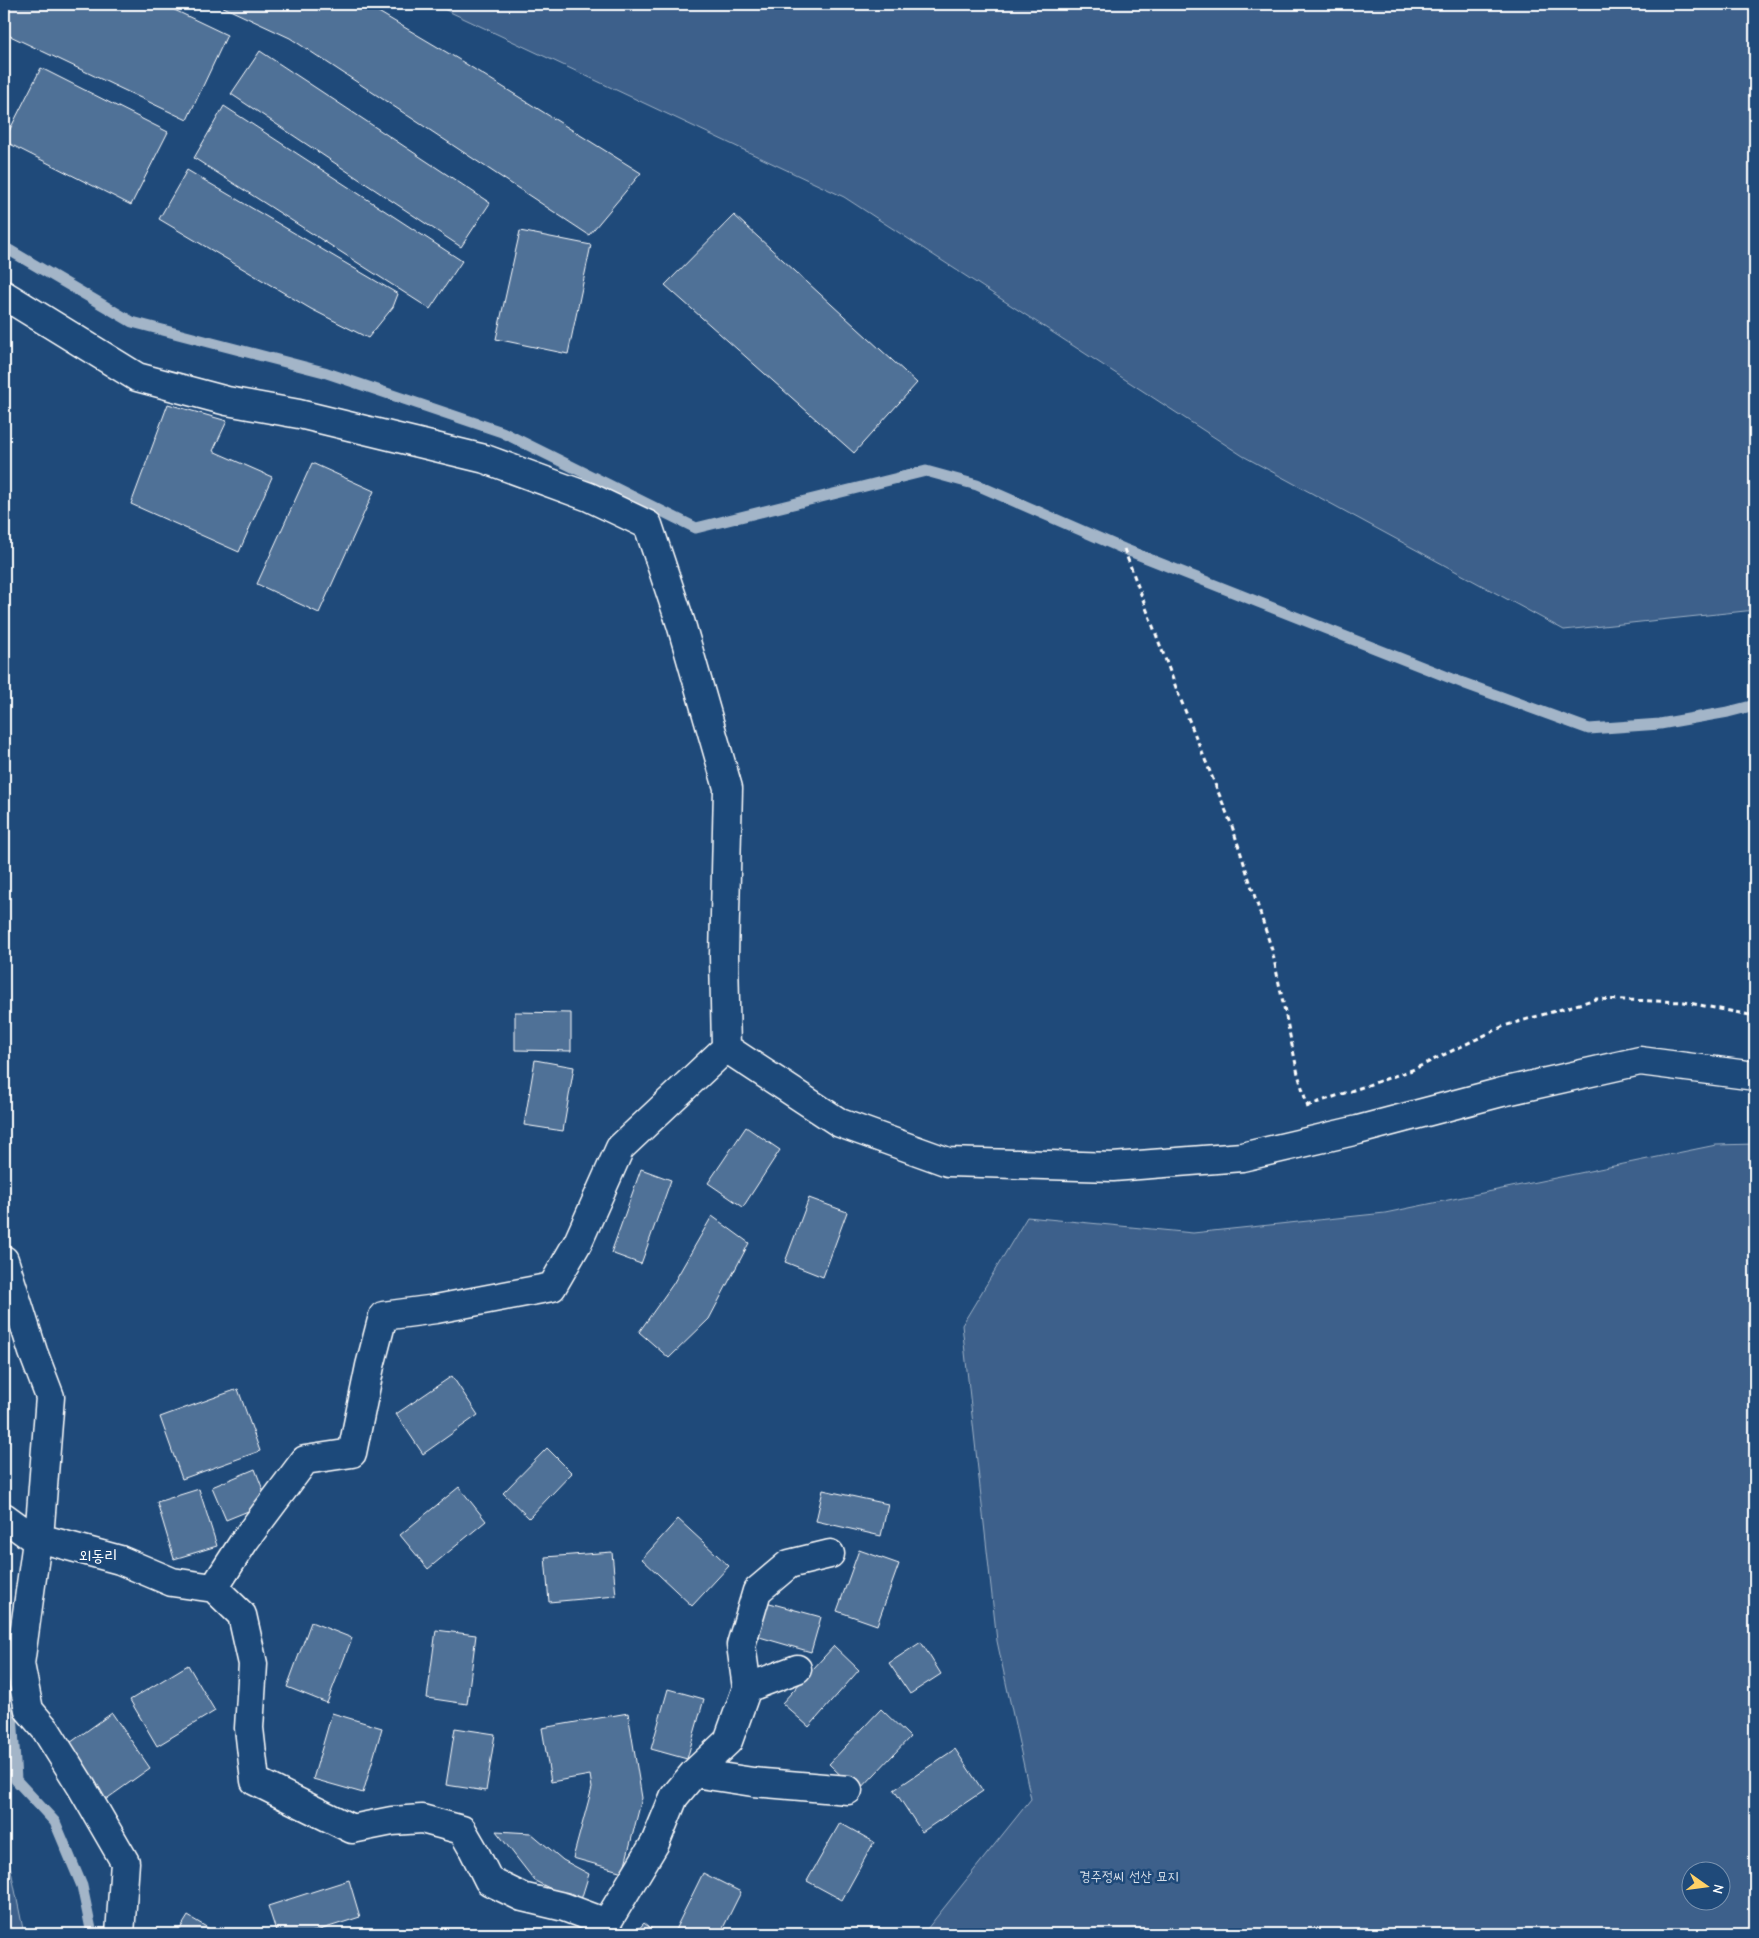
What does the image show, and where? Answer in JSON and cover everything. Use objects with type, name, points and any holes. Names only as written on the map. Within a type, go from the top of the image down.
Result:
[{"type":"street","points":[[4,295],[137,377],[227,401],[299,414],[485,459],[590,497],[648,525],[681,624],[728,788],[724,956],[726,1048],[620,1148],[578,1242],[552,1287],[436,1309],[383,1316],[370,1366],[352,1454],[305,1460],[245,1540],[214,1588]]},
{"type":"street","points":[[726,1048],[840,1122],[948,1162],[1113,1167],[1242,1157],[1502,1092],[1640,1061],[1755,1076]]},
{"type":"street","points":[[4,1260],[33,1352],[50,1397],[38,1540],[20,1664],[29,1710],[46,1730],[125,1862],[120,1934]]},
{"type":"street","points":[[4,1517],[38,1540],[120,1560],[172,1582],[214,1588],[242,1615],[253,1664],[249,1728],[255,1781],[352,1829],[392,1821],[422,1819],[462,1830],[489,1881],[522,1897],[564,1907],[604,1928],[655,1843],[674,1797],[694,1773],[728,1741],[747,1688],[740,1644],[757,1590],[789,1564],[830,1554]]},
{"type":"street","points":[[747,1688],[797,1669]]},
{"type":"street","points":[[694,1773],[753,1782],[848,1790]]},
{"type":"path","points":[[1124,549],[1178,694],[1232,826],[1272,950],[1298,1074],[1318,1139]]},
{"type":"path","points":[[1307,1106],[1412,1070],[1504,1026],[1596,999],[1684,1002],[1755,1016]]},
{"type":"green space","points":[[433,4],[1755,4],[1755,610],[1564,630],[1243,456],[844,197]]},
{"type":"green space","name":"경주정씨 선산 묘지","points":[[1755,1144],[1755,1934],[923,1934],[1031,1799],[997,1641],[962,1325],[1027,1217],[1193,1233],[1385,1213],[1716,1145]]},
{"type":"green space","points":[[4,1836],[24,1934],[4,1934]]},
{"type":"building","points":[[4,4],[162,4],[227,35],[187,120],[4,33]]},
{"type":"building","points":[[217,4],[365,4],[458,59],[641,173],[589,235],[290,38]]},
{"type":"building","points":[[260,51],[490,203],[461,247],[231,94]]},
{"type":"building","points":[[41,68],[168,132],[131,205],[4,141]]},
{"type":"building","points":[[224,106],[462,261],[430,309],[194,158]]},
{"type":"building","points":[[187,170],[398,294],[393,307],[368,338],[311,309],[159,219]]},
{"type":"building","points":[[734,215],[917,383],[854,453],[665,285]]},
{"type":"building","points":[[520,231],[591,245],[568,354],[496,339]]},
{"type":"building","points":[[168,404],[227,421],[213,451],[272,477],[239,552],[131,504]]},
{"type":"building","points":[[312,463],[374,491],[319,613],[257,584]]},
{"type":"building","points":[[515,1012],[571,1013],[571,1051],[515,1050]]},
{"type":"building","points":[[535,1060],[574,1067],[563,1131],[524,1125]]},
{"type":"building","points":[[746,1127],[780,1150],[743,1207],[708,1183]]},
{"type":"building","points":[[641,1169],[671,1180],[641,1264],[611,1253]]},
{"type":"building","points":[[809,1198],[847,1212],[823,1277],[785,1262]]},
{"type":"building","points":[[712,1216],[749,1243],[709,1319],[669,1358],[639,1332],[673,1284]]},
{"type":"building","points":[[452,1376],[478,1415],[423,1454],[396,1414]]},
{"type":"building","points":[[238,1389],[260,1451],[182,1479],[160,1417]]},
{"type":"building","points":[[547,1448],[572,1473],[529,1518],[503,1493]]},
{"type":"building","points":[[255,1469],[268,1503],[226,1520],[212,1487]]},
{"type":"building","points":[[459,1487],[486,1521],[428,1569],[400,1535]]},
{"type":"building","points":[[199,1489],[217,1546],[174,1559],[157,1502]]},
{"type":"building","points":[[823,1490],[888,1504],[881,1536],[816,1521]]},
{"type":"building","points":[[678,1519],[729,1566],[692,1606],[642,1559]]},
{"type":"building","points":[[859,1550],[899,1564],[877,1625],[837,1611]]},
{"type":"building","points":[[612,1552],[616,1596],[549,1602],[545,1557]]},
{"type":"building","points":[[766,1602],[821,1617],[811,1652],[756,1636]]},
{"type":"building","points":[[311,1622],[352,1638],[327,1703],[287,1687]]},
{"type":"building","points":[[436,1630],[476,1635],[467,1704],[427,1698]]},
{"type":"building","points":[[921,1642],[941,1674],[910,1694],[889,1663]]},
{"type":"building","points":[[834,1646],[859,1670],[809,1727],[782,1703]]},
{"type":"building","points":[[188,1665],[215,1711],[157,1746],[130,1700]]},
{"type":"building","points":[[668,1689],[704,1699],[687,1759],[651,1749]]},
{"type":"building","points":[[881,1709],[910,1737],[858,1792],[829,1764]]},
{"type":"building","points":[[112,1713],[150,1768],[105,1800],[67,1745]]},
{"type":"building","points":[[332,1713],[382,1728],[363,1793],[313,1779]]},
{"type":"building","points":[[628,1713],[642,1798],[623,1872],[573,1858],[592,1788],[590,1775],[551,1782],[542,1728]]},
{"type":"building","points":[[455,1728],[495,1734],[486,1791],[446,1785]]},
{"type":"building","points":[[955,1749],[983,1791],[922,1832],[894,1790]]},
{"type":"building","points":[[840,1823],[874,1842],[842,1900],[807,1881]]},
{"type":"building","points":[[496,1831],[531,1833],[563,1860],[589,1874],[580,1903],[535,1881]]},
{"type":"building","points":[[703,1873],[741,1892],[720,1934],[684,1934],[675,1930]]},
{"type":"building","points":[[349,1880],[360,1917],[307,1934],[277,1934],[268,1906]]},
{"type":"building","points":[[188,1916],[218,1934],[177,1934]]},
{"type":"building","points":[[644,1923],[658,1934],[634,1934]]},
{"type":"waterway","points":[[4,247],[132,322],[324,372],[502,432],[696,528],[926,471],[977,485],[1124,549],[1463,683],[1589,729],[1660,724],[1728,712],[1755,705]]},
{"type":"waterway","points":[[12,1711],[16,1780],[55,1822],[82,1886],[92,1934]]},
{"type":"district","name":"외동리","points":[[98,1556]]}]
